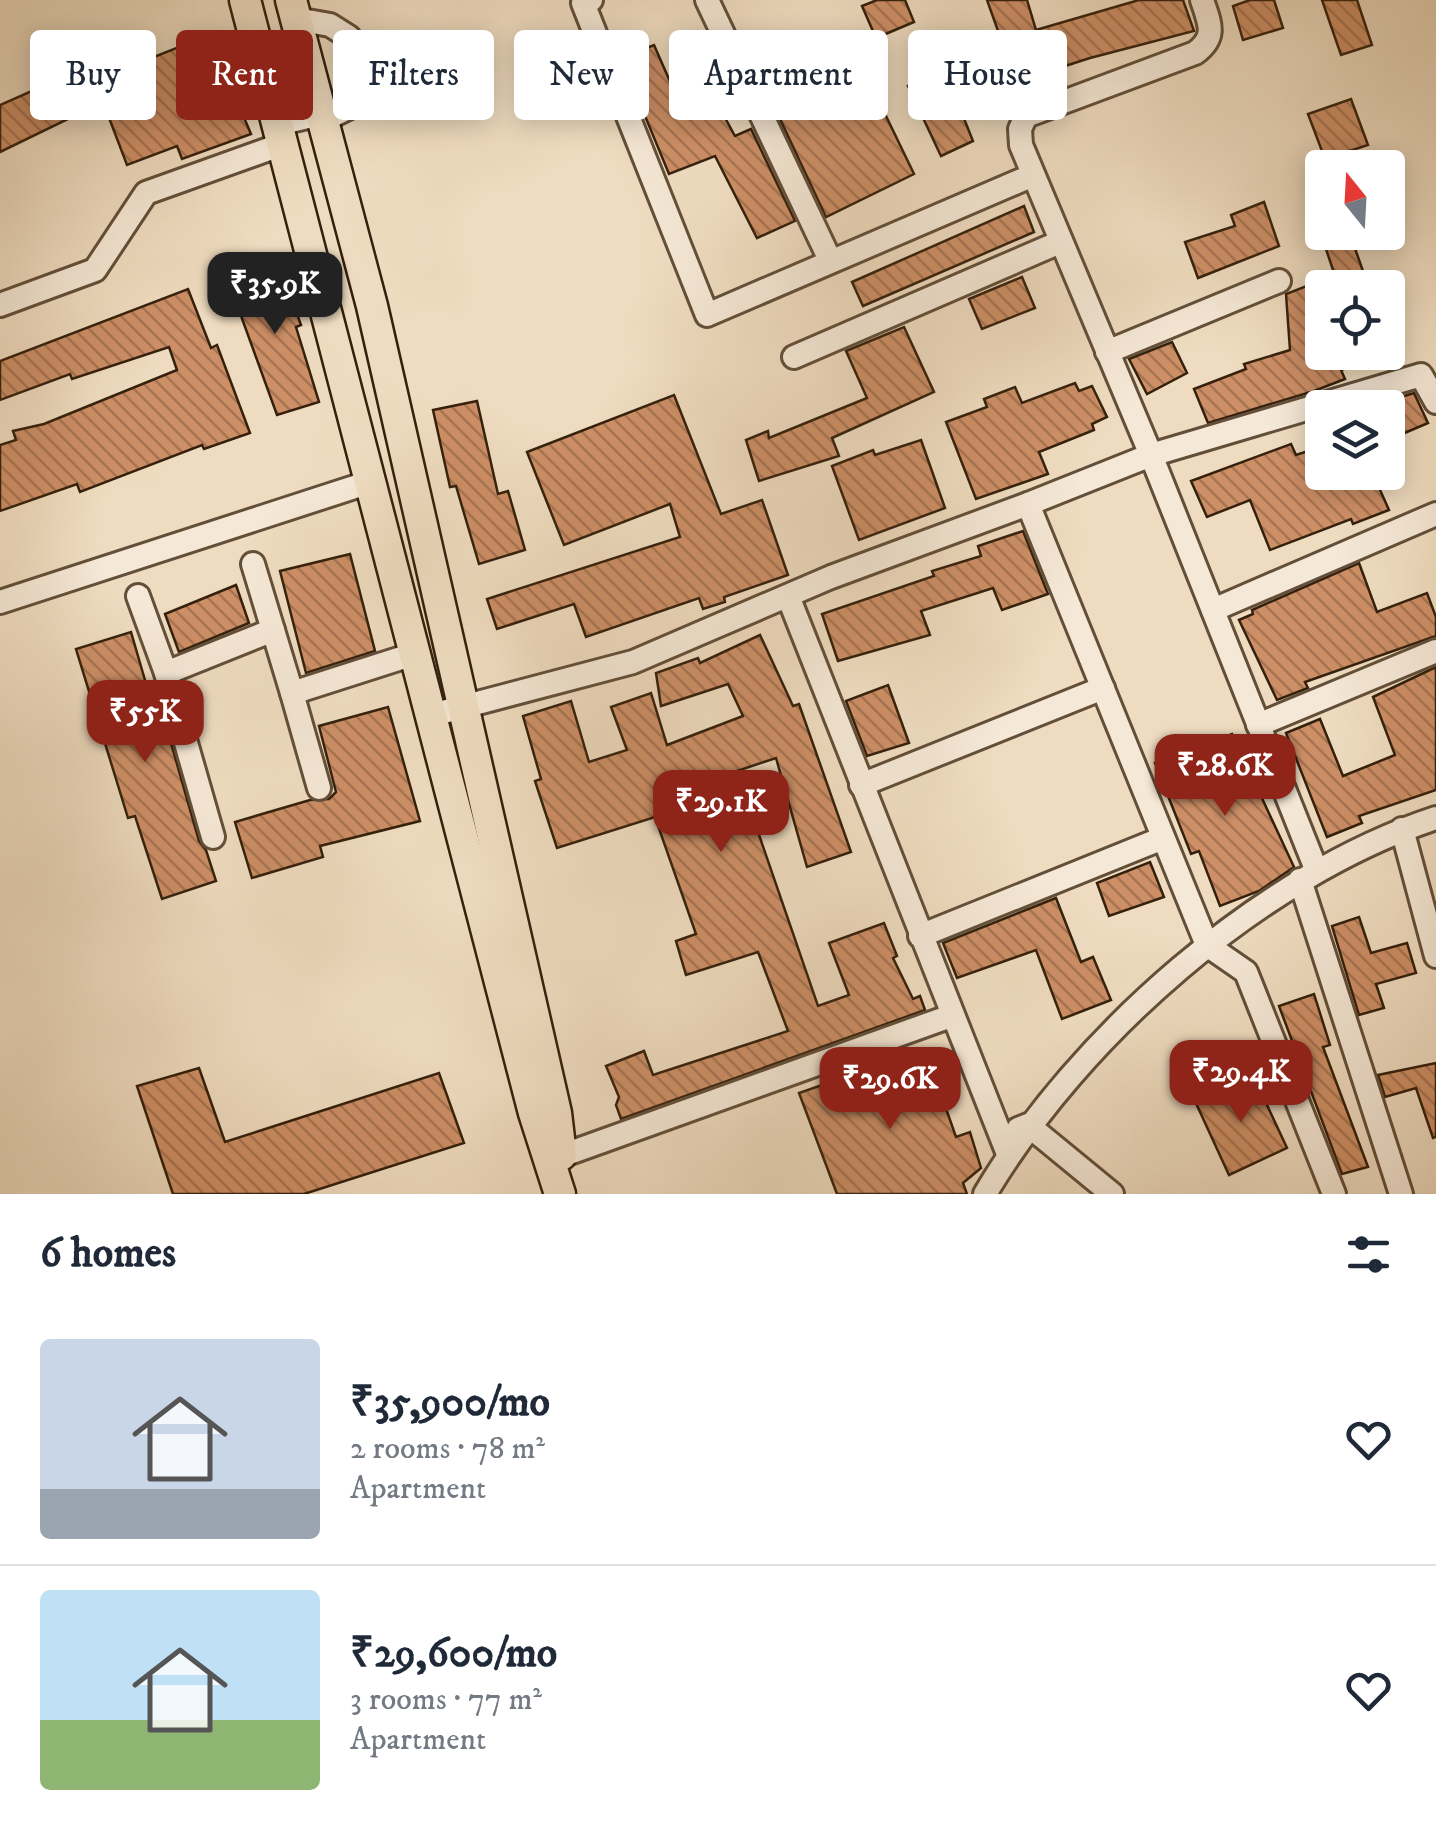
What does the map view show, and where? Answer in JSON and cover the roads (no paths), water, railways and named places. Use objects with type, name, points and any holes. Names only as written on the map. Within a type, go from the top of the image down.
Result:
[{"type":"main road","points":[[245,0],[373,480],[534,1112],[562,1194]]},
{"type":"main road","points":[[293,9],[372,306],[556,1114],[562,1194]]},
{"type":"street","points":[[707,0],[830,260]]},
{"type":"street","points":[[1202,0],[1212,30],[1208,44],[1195,54],[1026,116],[1020,130],[1021,145],[1030,176],[1151,455],[1258,724],[1308,875],[1402,1194]]},
{"type":"street","points":[[585,1],[708,315],[1030,176]]},
{"type":"street","points":[[0,305],[95,270],[146,193],[348,108],[360,75],[348,36],[293,9]]},
{"type":"street","points":[[794,357],[1060,242]]},
{"type":"street","points":[[1107,352],[1279,280]]},
{"type":"street","points":[[432,715],[633,662],[788,596],[1151,455],[1421,375],[1436,402]]},
{"type":"street","points":[[0,602],[373,480]]},
{"type":"street","points":[[1028,504],[1207,945],[1246,972],[1334,1194]]},
{"type":"street","points":[[1213,610],[1436,514]]},
{"type":"street","points":[[253,564],[319,788]]},
{"type":"street","points":[[138,596],[166,672],[212,837]]},
{"type":"street","points":[[788,596],[950,1016],[1004,1145]]},
{"type":"street","points":[[166,672],[273,630]]},
{"type":"street","points":[[1258,724],[1436,651]]},
{"type":"street","points":[[292,693],[417,653]]},
{"type":"street","points":[[861,785],[1103,688]]},
{"type":"street","points":[[985,1194],[1004,1145],[1028,1125],[1073,1070],[1207,945],[1308,875],[1402,829],[1436,818]]},
{"type":"street","points":[[1402,829],[1436,956]]},
{"type":"street","points":[[920,936],[1163,838]]},
{"type":"street","points":[[561,1156],[950,1016]]},
{"type":"street","points":[[1028,1125],[1112,1194]]}]
